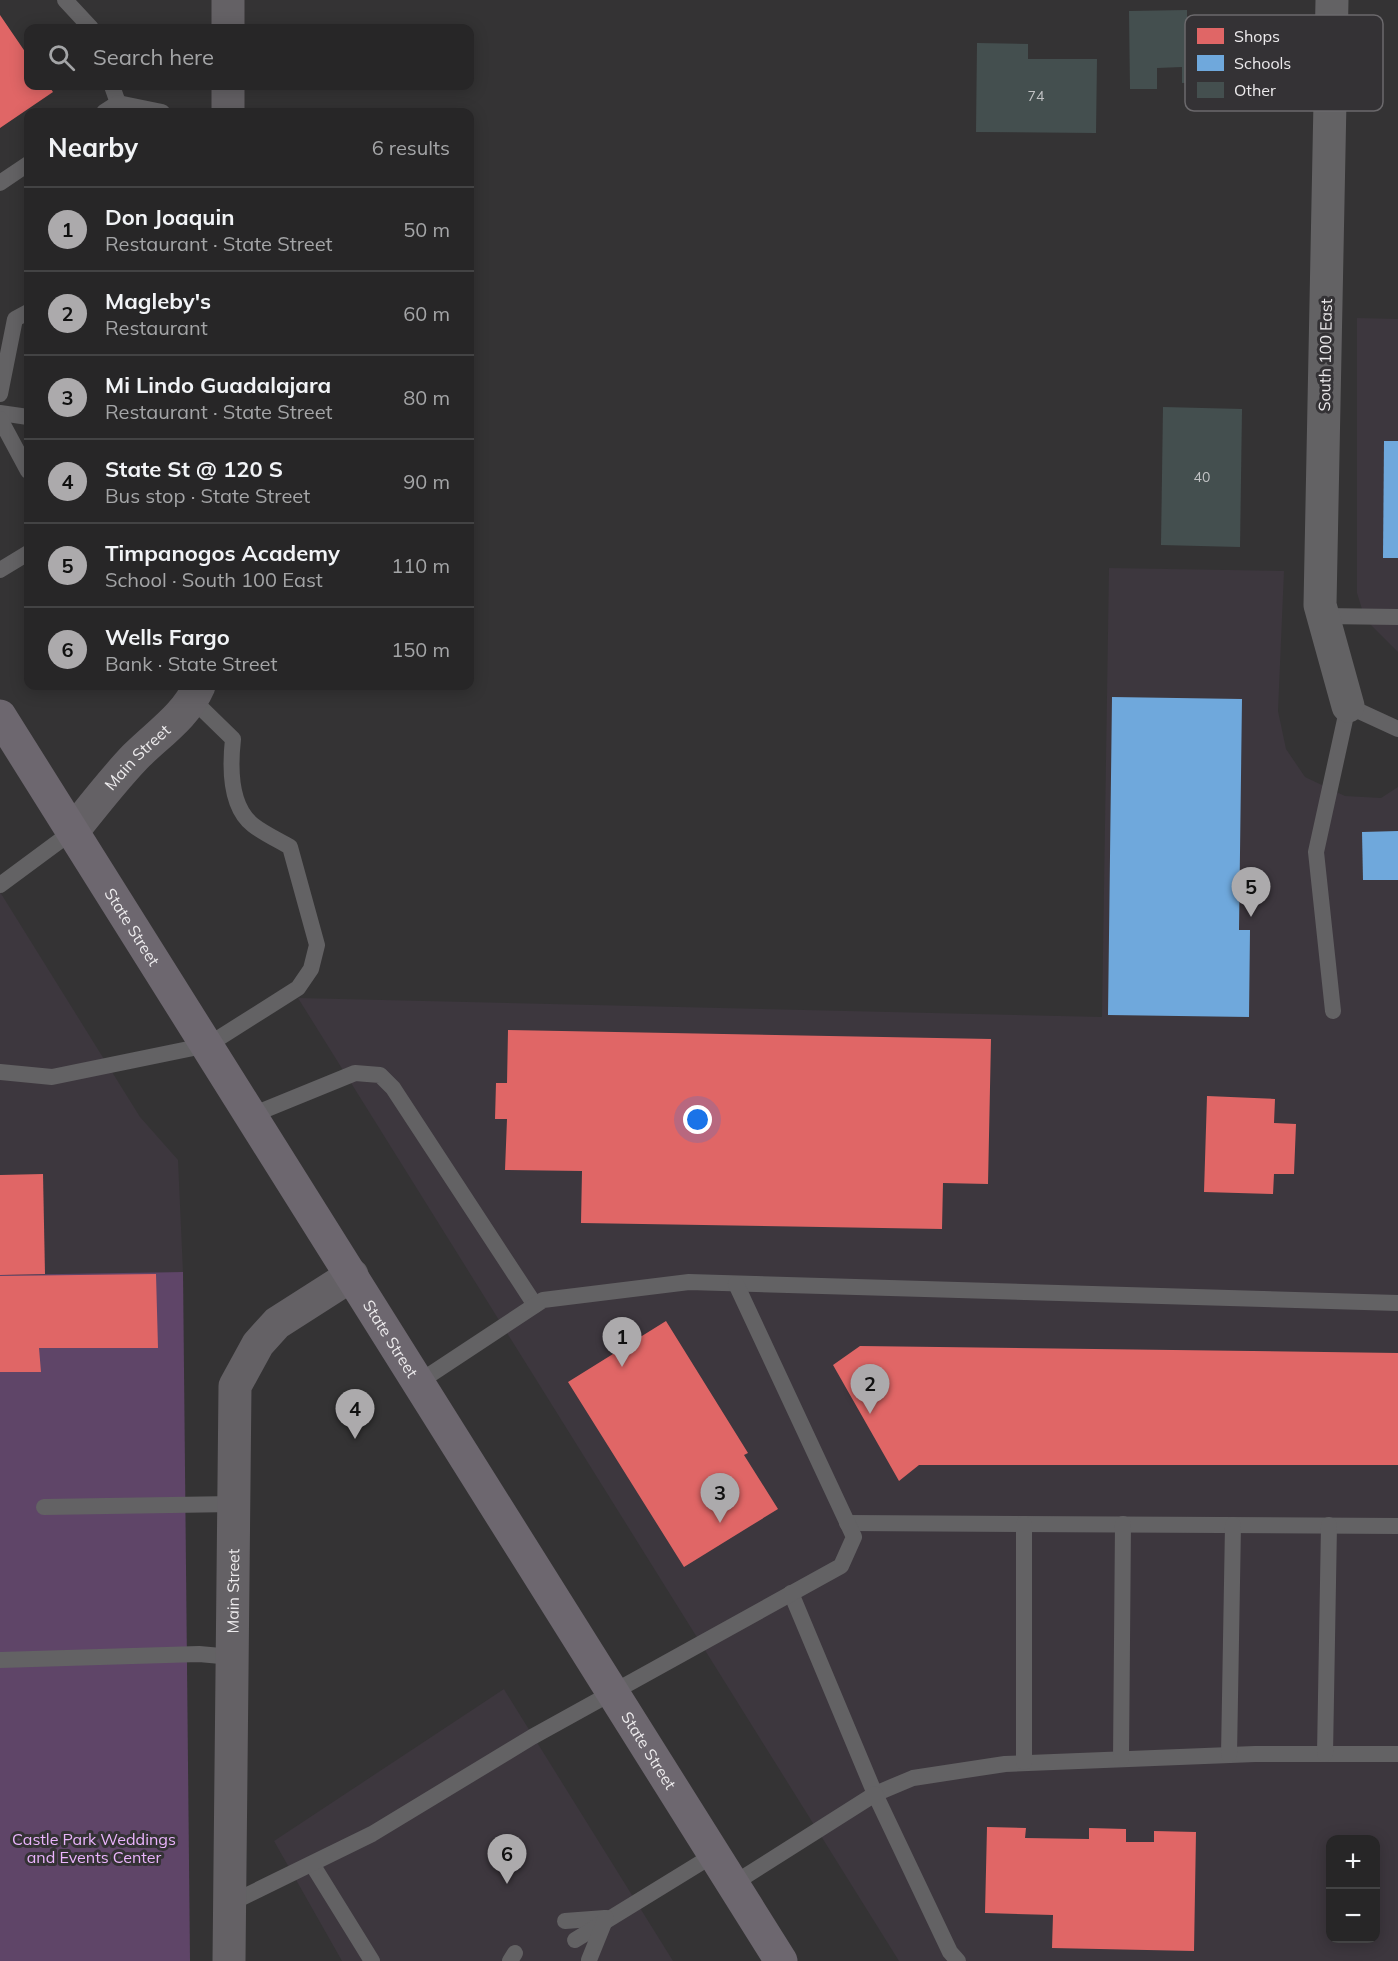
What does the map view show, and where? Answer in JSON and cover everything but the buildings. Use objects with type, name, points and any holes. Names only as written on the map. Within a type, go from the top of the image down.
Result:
[{"type":"main road","name":"State Street","points":[[0,716],[781,1961]]},
{"type":"street","points":[[228,0],[228,24]]},
{"type":"street","name":"South 100 East","points":[[1332,0],[1332,15]]},
{"type":"street","points":[[228,90],[228,108]]},
{"type":"street","name":"South 100 East","points":[[1330,111],[1320,605],[1348,706]]},
{"type":"street","name":"Main Street","points":[[72,831],[136,757],[163,734],[196,693]]},
{"type":"street","name":"Main Street","points":[[229,1961],[235,1386],[258,1344],[277,1323],[352,1275]]},
{"type":"lane","points":[[65,0],[87,24]]},
{"type":"lane","points":[[113,90],[118,103]]},
{"type":"lane","points":[[110,108],[118,103],[142,108]]},
{"type":"lane","points":[[0,183],[24,167]]},
{"type":"lane","points":[[0,394],[15,319],[24,314]]},
{"type":"lane","points":[[0,413],[24,416]]},
{"type":"lane","points":[[0,419],[24,464]]},
{"type":"lane","points":[[0,570],[24,555]]},
{"type":"lane","points":[[1323,616],[1398,617]]},
{"type":"lane","points":[[0,1072],[52,1077],[208,1045],[298,988],[311,969],[317,945],[290,847],[252,824],[242,812],[234,791],[231,759],[233,739],[196,693]]},
{"type":"lane","points":[[1333,1011],[1316,852],[1348,706],[1398,729]]},
{"type":"lane","points":[[0,885],[72,831]]},
{"type":"lane","points":[[252,1115],[356,1073],[380,1075],[393,1088],[535,1305]]},
{"type":"lane","points":[[419,1382],[543,1299],[689,1282],[1398,1303]]},
{"type":"lane","points":[[229,1904],[372,1834],[613,1691],[841,1566],[854,1536],[736,1284]]},
{"type":"lane","points":[[44,1507],[234,1504]]},
{"type":"lane","points":[[847,1522],[1398,1526]]},
{"type":"lane","points":[[1023,1762],[1024,1524]]},
{"type":"lane","points":[[1121,1759],[1123,1524]]},
{"type":"lane","points":[[1229,1755],[1233,1525]]},
{"type":"lane","points":[[1325,1754],[1329,1526]]},
{"type":"lane","points":[[791,1593],[875,1794],[950,1952],[958,1961]]},
{"type":"lane","points":[[0,1660],[199,1654],[232,1657]]},
{"type":"lane","points":[[733,1884],[875,1794],[913,1778],[1023,1762],[1229,1755],[1398,1754]]},
{"type":"lane","points":[[575,1940],[606,1918],[715,1854]]},
{"type":"lane","points":[[312,1864],[372,1961]]},
{"type":"lane","points":[[565,1922],[606,1918]]},
{"type":"lane","points":[[589,1960],[606,1918]]},
{"type":"lane","points":[[600,1961],[606,1918]]},
{"type":"shaded area","points":[[1357,318],[1398,319],[1398,652],[1365,619],[1357,593]]},
{"type":"shaded area","points":[[1109,568],[1284,571],[1278,711],[1286,749],[1305,777],[1345,796],[1381,798],[1398,787],[1398,1961],[899,1961],[298,998],[1102,1017]]},
{"type":"shaded area","points":[[0,892],[140,1117],[178,1160],[183,1272],[0,1276]]},
{"type":"shaded area","points":[[504,1689],[673,1961],[342,1961],[274,1841]]},
{"type":"green space","name":"Castle Park Weddings and Events Center","points":[[183,1272],[190,1961],[0,1961],[0,1275]]},
{"type":"place","name":"Timpanogos Academy","points":[[1251,917]]},
{"type":"place","name":"Don Joaquin","points":[[622,1367]]},
{"type":"place","name":"Magleby's","points":[[870,1414]]},
{"type":"place","name":"State St @ 120 S","points":[[355,1439]]},
{"type":"place","name":"Mi Lindo Guadalajara","points":[[720,1523]]},
{"type":"place","name":"Wells Fargo","points":[[507,1884]]}]
